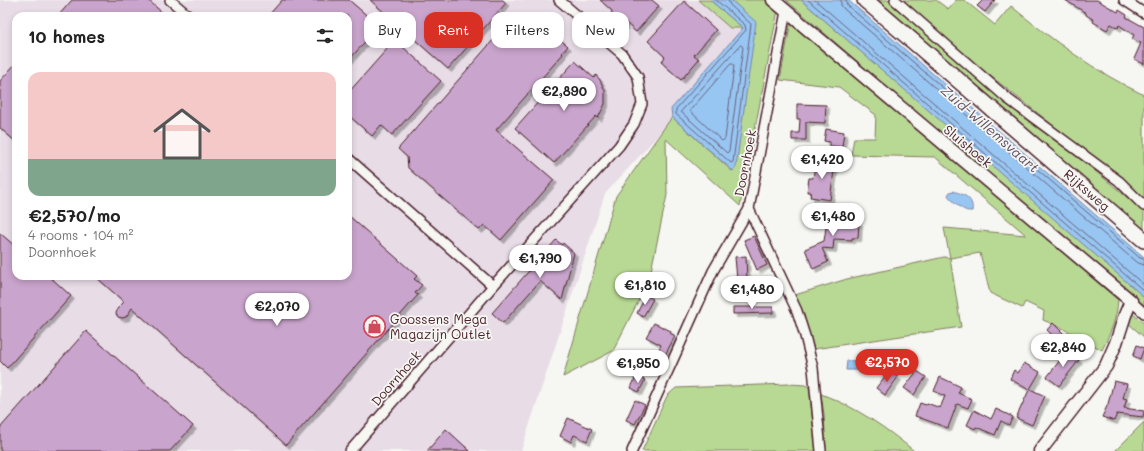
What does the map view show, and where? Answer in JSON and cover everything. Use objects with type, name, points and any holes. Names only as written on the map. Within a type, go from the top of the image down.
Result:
[{"type":"main road","name":"Rijksweg","points":[[866,0],[1144,240]]},
{"type":"street","points":[[170,0],[184,12]]},
{"type":"street","name":"Doornhoek","points":[[350,451],[493,286],[619,146],[634,124],[642,104],[638,77],[622,54],[559,0]]},
{"type":"street","name":"Sluishoek","points":[[773,0],[1144,313]]},
{"type":"street","name":"Rijksweg","points":[[896,0],[1008,99],[1119,181],[1144,206]]},
{"type":"street","points":[[1124,0],[1144,13]]},
{"type":"street","name":"Doornhoek","points":[[786,11],[749,210],[797,311],[806,336],[812,368],[821,451]]},
{"type":"street","points":[[352,162],[493,286]]},
{"type":"street","points":[[632,451],[713,271],[749,210]]},
{"type":"street","points":[[1040,451],[1106,366],[1131,301]]},
{"type":"shaded area","points":[[0,0],[738,0],[762,21],[605,194],[521,451],[0,451]]},
{"type":"green space","points":[[698,0],[710,0],[743,28],[730,28]]},
{"type":"green space","points":[[731,0],[766,0],[778,10],[740,206],[666,139],[667,195],[649,280],[613,351],[563,377],[616,196],[672,117],[732,171],[755,22]]},
{"type":"green space","points":[[786,0],[801,0],[1128,282],[1144,297],[1144,309]]},
{"type":"green space","points":[[871,0],[888,0],[950,55],[1144,212],[1144,232]]},
{"type":"green space","points":[[902,0],[936,0],[948,9],[956,0],[964,0],[995,25],[1011,6],[1075,55],[1126,86],[1144,95],[1144,200],[1111,171],[983,70]]},
{"type":"green space","points":[[791,21],[1118,300],[1113,326],[1102,350],[1062,328],[1043,320],[1044,311],[1025,302],[1022,308],[990,293],[980,253],[950,258],[944,228],[1026,235],[935,157],[851,155],[854,138],[875,138],[876,115],[839,87],[780,80]]},
{"type":"green space","points":[[944,257],[950,258],[961,327],[814,349],[795,295],[847,279]]},
{"type":"green space","points":[[1133,314],[1144,323],[1144,337],[1128,323],[1131,315]]},
{"type":"green space","points":[[790,384],[805,385],[809,387],[816,451],[642,451],[667,396],[676,388]]},
{"type":"green space","points":[[821,394],[834,399],[870,418],[914,451],[826,451],[824,414]]},
{"type":"green space","points":[[1144,422],[1144,451],[1115,451]]},
{"type":"water","points":[[710,0],[731,0],[756,22],[736,167],[733,171],[672,117],[671,109],[743,28]]},
{"type":"water","name":"Zuid-Willemsvaart","points":[[801,0],[848,0],[1144,257],[1144,297]]},
{"type":"water","points":[[953,191],[964,195],[970,200],[972,211],[963,209],[951,199],[948,195]]},
{"type":"water","points":[[871,360],[872,370],[846,370],[847,361]]},
{"type":"building","points":[[72,0],[148,0],[162,12],[62,12]]},
{"type":"building","points":[[282,0],[349,0],[364,13],[364,43],[352,56],[352,12],[272,12]]},
{"type":"building","points":[[370,0],[503,0],[506,3],[498,12],[491,12],[491,20],[483,29],[483,12],[424,12],[424,48],[416,41],[416,12],[384,12]]},
{"type":"building","points":[[600,0],[652,0],[659,6],[636,32],[629,26],[629,12],[612,11]]},
{"type":"building","points":[[983,0],[995,0],[985,12],[977,6]]},
{"type":"building","points":[[1065,0],[1097,0],[1118,12],[1119,10],[1127,15],[1126,17],[1144,27],[1144,64],[1134,59],[1141,43],[1132,39],[1134,35],[1119,25],[1118,28],[1111,24],[1107,30],[1093,22],[1094,20],[1086,15],[1086,13]]},
{"type":"building","points":[[684,1],[716,30],[694,55],[699,59],[681,80],[661,62],[665,57],[648,41]]},
{"type":"building","points":[[491,42],[491,48],[564,48],[564,43],[568,46],[562,53],[563,54],[496,130],[554,180],[501,240],[484,225],[479,230],[408,168],[407,157],[398,149]]},
{"type":"building","points":[[388,48],[404,48],[441,81],[392,135],[381,125],[372,136],[352,118],[352,88]]},
{"type":"building","points":[[424,48],[466,48],[448,69]]},
{"type":"building","points":[[575,61],[594,78],[596,75],[600,80],[605,91],[605,104],[598,118],[596,116],[554,163],[515,128]]},
{"type":"building","points":[[12,68],[12,138],[0,128],[0,81]]},
{"type":"building","points":[[797,104],[826,105],[825,123],[806,122],[806,140],[792,140],[792,133],[799,133],[800,119],[797,119]]},
{"type":"building","points":[[826,129],[844,132],[842,147],[830,146],[830,142],[824,141]]},
{"type":"building","points":[[816,160],[835,163],[830,200],[810,197],[811,192],[807,192],[809,178],[813,178]]},
{"type":"building","points":[[828,214],[848,215],[848,220],[859,222],[858,238],[852,238],[852,240],[834,239],[833,249],[822,248],[828,262],[813,269],[805,249],[824,241]]},
{"type":"building","points":[[352,219],[417,276],[414,279],[422,285],[415,293],[418,295],[286,445],[132,308],[126,317],[118,317],[116,314],[117,309],[124,302],[99,280],[352,280]]},
{"type":"building","points":[[0,233],[12,244],[12,280],[53,280],[71,296],[7,368],[0,361]]},
{"type":"building","points":[[754,236],[767,265],[757,270],[744,240]]},
{"type":"building","points":[[556,240],[562,245],[563,243],[574,253],[562,300],[540,281],[503,323],[492,313]]},
{"type":"building","points":[[746,256],[747,280],[737,280],[735,257]]},
{"type":"building","points":[[646,295],[653,299],[643,317],[637,313]]},
{"type":"building","points":[[733,307],[773,307],[773,313],[733,314]]},
{"type":"building","points":[[654,323],[671,331],[670,333],[675,336],[662,361],[655,357],[661,345],[646,337]]},
{"type":"building","points":[[1053,323],[1066,336],[1060,343],[1047,330]]},
{"type":"building","points":[[86,331],[193,426],[170,451],[0,451],[0,428]]},
{"type":"building","points":[[1137,345],[1144,348],[1140,359],[1133,356]]},
{"type":"building","points":[[1067,351],[1079,360],[1059,386],[1047,377]]},
{"type":"building","points":[[1024,363],[1040,372],[1030,389],[1045,396],[1032,425],[1016,418],[1029,390],[1010,379],[1014,370],[1018,373]]},
{"type":"building","points":[[889,371],[898,377],[885,395],[876,388]]},
{"type":"building","points":[[917,371],[926,377],[914,395],[904,388]]},
{"type":"building","points":[[636,376],[645,380],[639,392],[631,388]]},
{"type":"building","points":[[940,377],[961,387],[958,393],[972,399],[968,408],[957,404],[948,428],[915,416],[920,403],[926,405],[927,403],[940,408],[945,396],[934,391]]},
{"type":"building","points":[[1114,381],[1127,384],[1123,398],[1127,399],[1124,408],[1144,411],[1143,417],[1117,414],[1114,421],[1102,417],[1108,404]]},
{"type":"building","points":[[635,400],[645,405],[635,424],[626,420]]},
{"type":"building","points":[[996,409],[1013,417],[1009,425],[1001,421],[995,435],[967,425],[974,410],[991,419]]},
{"type":"building","points":[[568,418],[592,429],[587,441],[574,435],[571,442],[560,436]]},
{"type":"building","points":[[446,429],[470,451],[427,451]]},
{"type":"place","name":"Goossens Mega Magazijn Outlet","points":[[375,326]]}]
